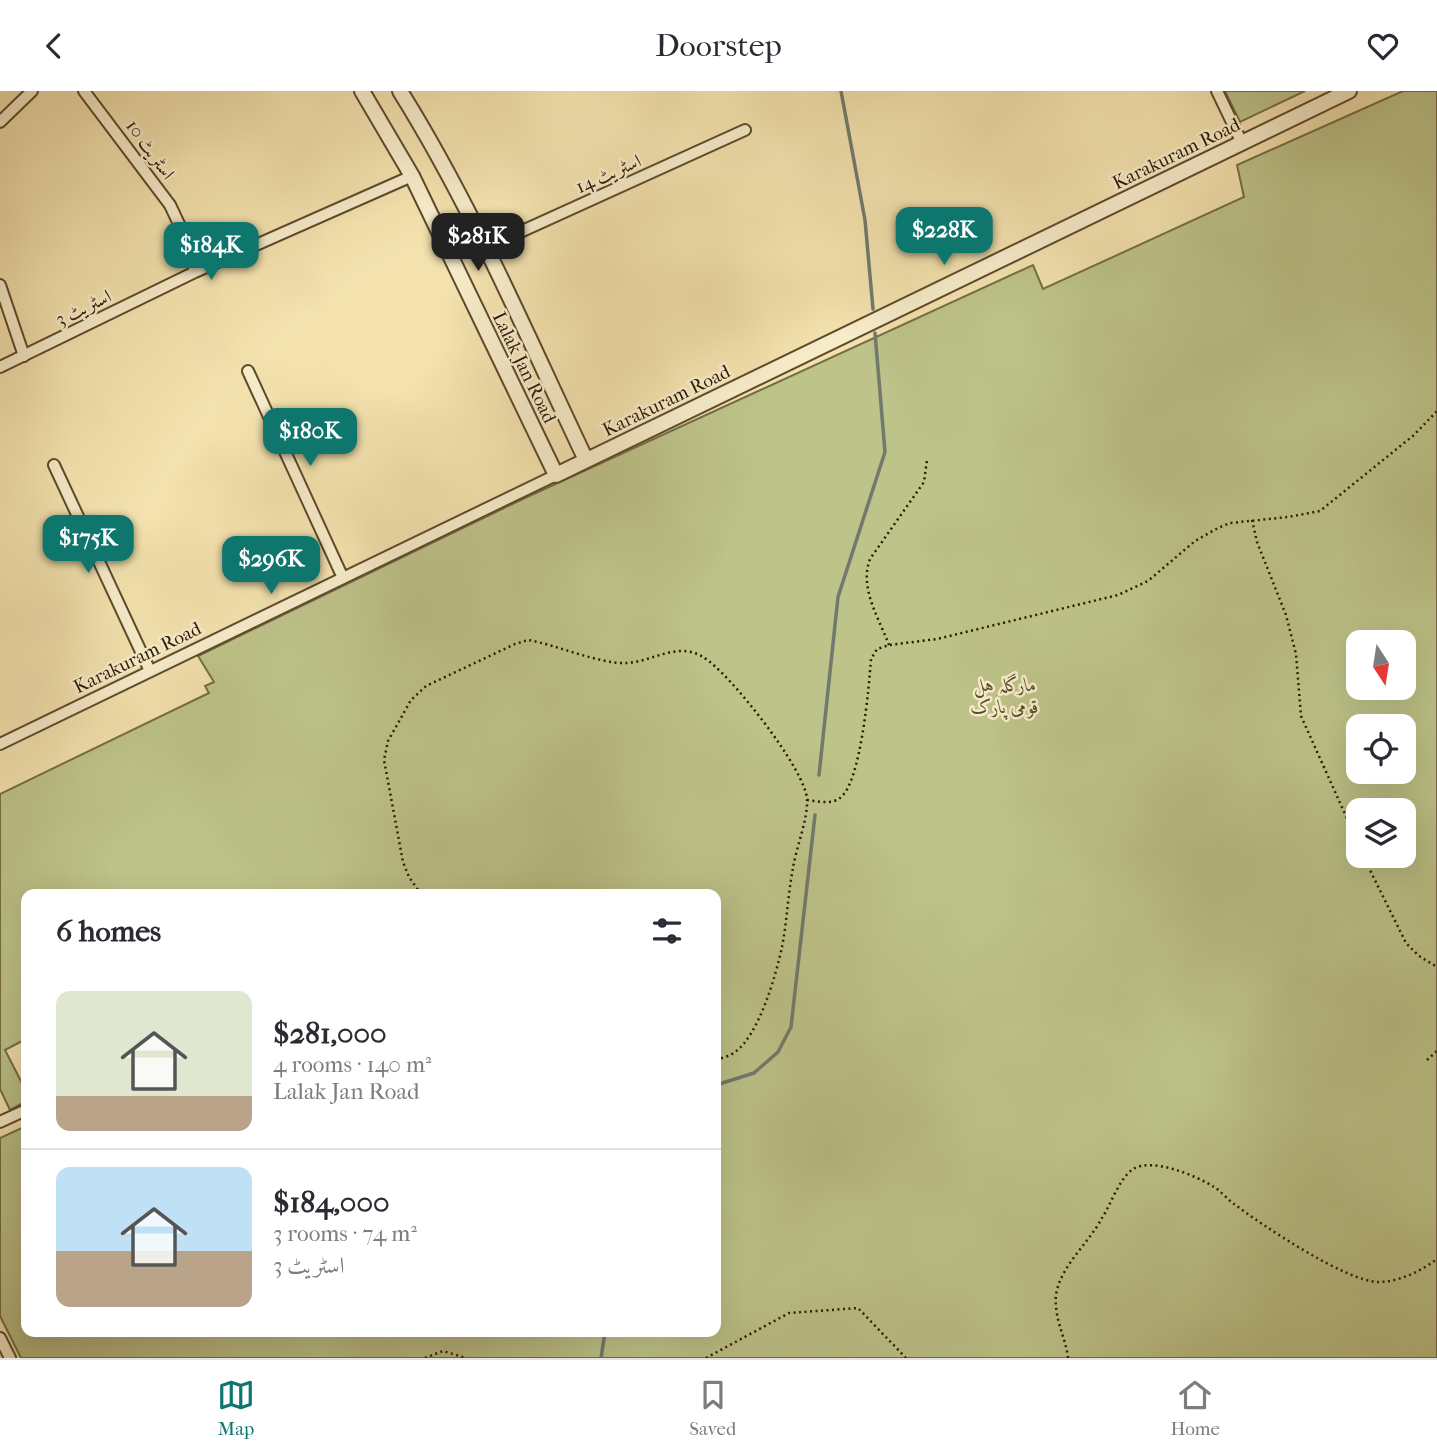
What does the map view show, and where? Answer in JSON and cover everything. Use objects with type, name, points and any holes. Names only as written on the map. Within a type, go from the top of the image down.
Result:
[{"type":"street","points":[[2,116],[32,91]]},
{"type":"street","name":"اسٹریٹ 10","points":[[84,91],[170,205],[187,241],[195,272]]},
{"type":"street","name":"Lalak Jan Road","points":[[362,91],[412,176],[556,475]]},
{"type":"street","name":"Lalak Jan Road","points":[[400,91],[422,126],[485,248],[586,460]]},
{"type":"street","points":[[1217,91],[1242,143]]},
{"type":"street","name":"Karakuram Road","points":[[0,744],[1349,91]]},
{"type":"street","name":"اسٹریٹ 14","points":[[485,248],[745,130]]},
{"type":"street","name":"اسٹریٹ 3","points":[[0,367],[195,272],[412,176]]},
{"type":"street","points":[[0,285],[24,356]]},
{"type":"street","points":[[248,371],[343,578]]},
{"type":"street","points":[[54,465],[150,671]]},
{"type":"street","points":[[0,1122],[21,1112]]},
{"type":"street","points":[[0,1338],[10,1358]]},
{"type":"path","points":[[807,800],[834,801],[845,792],[858,759],[871,659],[877,649],[937,639],[1118,595],[1157,575],[1205,533],[1230,523],[1312,513],[1326,507],[1414,435],[1437,411]]},
{"type":"path","points":[[889,645],[869,593],[867,569],[870,559],[924,482],[928,460]]},
{"type":"path","points":[[1252,520],[1257,542],[1286,615],[1296,654],[1301,716],[1346,816]]},
{"type":"path","points":[[417,889],[403,862],[384,760],[388,741],[411,700],[426,686],[522,641],[537,642],[624,663],[681,650],[704,657],[728,677],[782,745],[807,800],[793,867],[782,949],[759,1018],[737,1051],[721,1058]]},
{"type":"path","points":[[1369,868],[1406,943],[1419,956],[1437,967]]},
{"type":"path","points":[[1427,1060],[1437,1051]]},
{"type":"path","points":[[1068,1358],[1055,1306],[1057,1290],[1065,1272],[1097,1229],[1125,1178],[1134,1168],[1145,1165],[1163,1166],[1216,1187],[1265,1227],[1365,1280],[1379,1282],[1406,1276],[1437,1259]]},
{"type":"path","points":[[706,1358],[789,1313],[858,1308],[906,1358]]},
{"type":"path","points":[[425,1358],[443,1351],[466,1358]]},
{"type":"green space","points":[[1225,91],[1305,91],[1240,122]]},
{"type":"green space","name":"مارگلہ ہل قومی پارک","points":[[1403,91],[1437,91],[1437,1358],[21,1358],[0,1316],[0,1138],[21,1128],[21,1337],[721,1337],[721,889],[21,889],[21,1042],[5,1050],[21,1081],[21,1104],[10,1110],[0,1089],[0,794],[209,693],[205,686],[214,682],[198,656],[525,498],[1033,265],[1043,289],[1244,197],[1237,165]]},
{"type":"waterway","points":[[841,91],[865,220],[873,309]]},
{"type":"waterway","points":[[819,775],[838,597],[885,452],[875,333]]},
{"type":"waterway","points":[[721,1083],[754,1073],[778,1052],[791,1027],[815,815]]},
{"type":"waterway","points":[[601,1358],[604,1337]]}]
